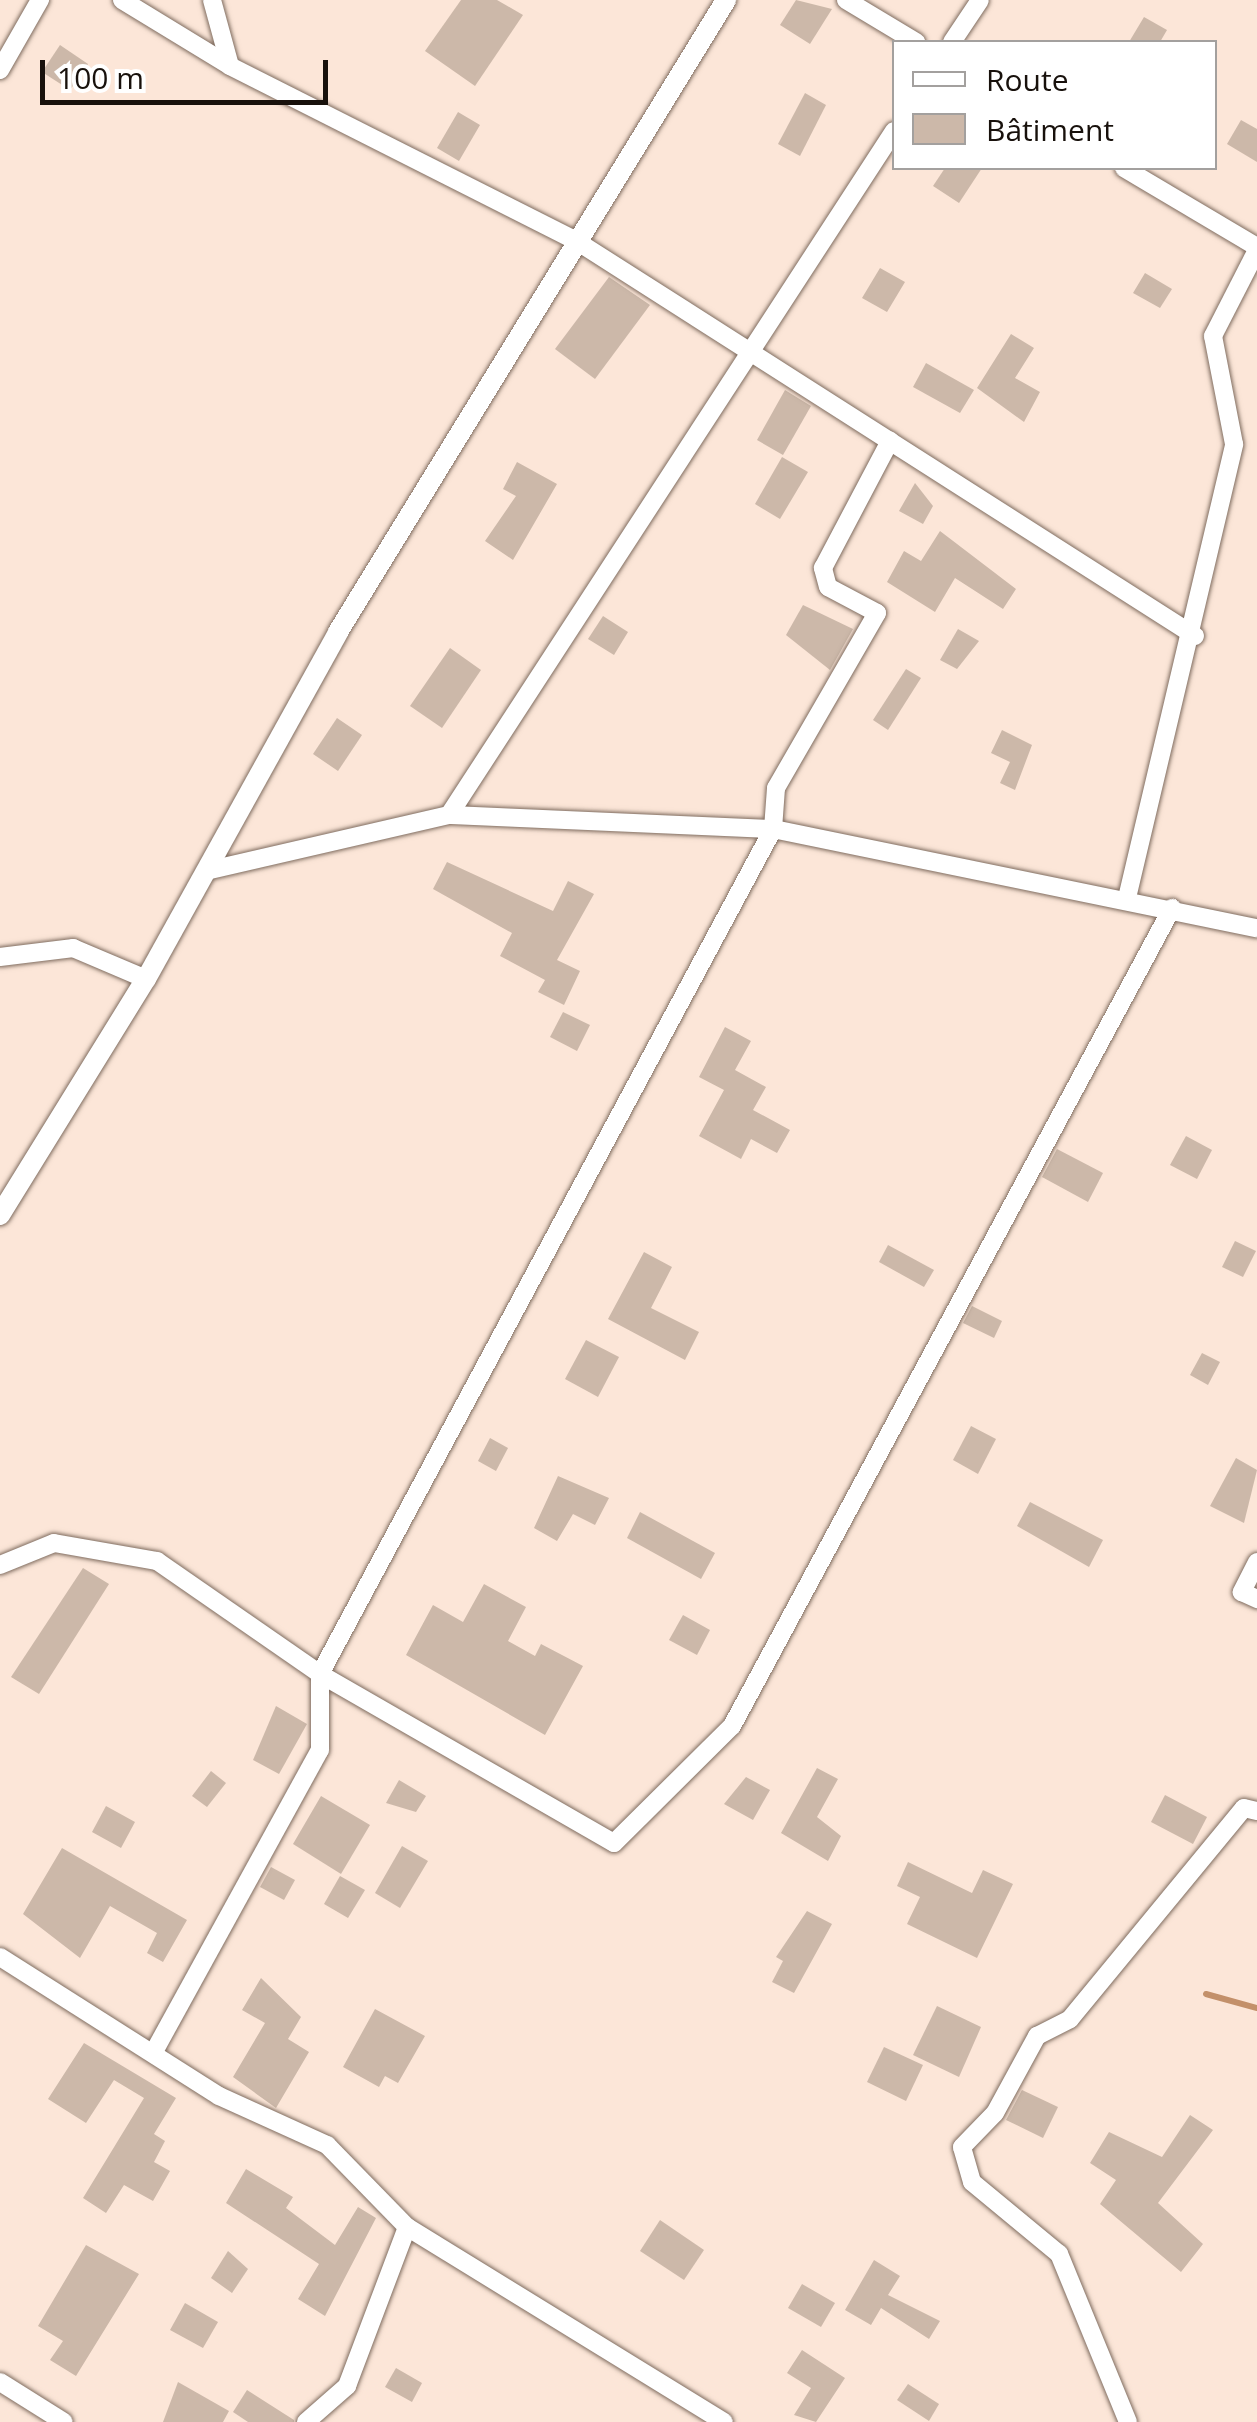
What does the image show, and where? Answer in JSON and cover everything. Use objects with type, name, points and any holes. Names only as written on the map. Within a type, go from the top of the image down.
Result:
[{"type":"street","points":[[0,70],[40,0]]},
{"type":"street","points":[[122,0],[230,66],[578,242],[1195,636]]},
{"type":"street","points":[[0,1215],[146,979],[338,632],[726,0]]},
{"type":"street","points":[[846,0],[913,40]]},
{"type":"street","points":[[953,40],[980,0]]},
{"type":"street","points":[[215,3],[230,66]]},
{"type":"street","points":[[449,815],[892,133]]},
{"type":"street","points":[[1127,170],[1257,248],[1212,336],[1234,444],[1195,636],[1127,898]]},
{"type":"street","points":[[156,2048],[320,1750],[320,1674],[773,829],[776,788],[877,614],[828,587],[822,568],[890,441]]},
{"type":"street","points":[[206,871],[449,815],[773,829],[1127,898],[1257,928]]},
{"type":"street","points":[[0,1565],[54,1543],[157,1560],[320,1674],[614,1843],[732,1726],[1172,908]]},
{"type":"street","points":[[0,957],[73,948],[146,979]]},
{"type":"street","points":[[1257,1562],[1242,1592],[1257,1599]]},
{"type":"street","points":[[1128,2422],[1058,2254],[972,2182],[962,2148],[994,2114],[1036,2036],[1070,2019],[1244,1808],[1257,1811]]},
{"type":"street","points":[[0,1957],[156,2048],[219,2096],[328,2145],[408,2228],[724,2422]]},
{"type":"street","points":[[306,2422],[347,2386],[408,2228]]},
{"type":"street","points":[[0,2382],[64,2422]]},
{"type":"building","points":[[461,0],[497,0],[523,15],[475,86],[425,51]]},
{"type":"building","points":[[796,0],[832,9],[810,44],[780,25]]},
{"type":"building","points":[[1144,17],[1167,30],[1161,40],[1130,40]]},
{"type":"building","points":[[60,45],[88,64],[70,90],[42,72]]},
{"type":"building","points":[[805,93],[826,105],[800,156],[778,144]]},
{"type":"building","points":[[458,112],[480,125],[459,161],[437,148]]},
{"type":"building","points":[[1241,120],[1257,129],[1257,162],[1227,144]]},
{"type":"building","points":[[944,170],[981,170],[959,203],[933,186]]},
{"type":"building","points":[[880,268],[905,282],[887,312],[862,298]]},
{"type":"building","points":[[1145,273],[1172,289],[1160,308],[1133,293]]},
{"type":"building","points":[[609,277],[650,305],[595,379],[555,349]]},
{"type":"building","points":[[1011,334],[1034,348],[1015,378],[1040,392],[1024,422],[977,388]]},
{"type":"building","points":[[926,363],[974,390],[960,413],[913,387]]},
{"type":"building","points":[[785,390],[811,406],[783,455],[757,440]]},
{"type":"building","points":[[782,457],[808,472],[780,519],[755,504]]},
{"type":"building","points":[[517,462],[557,484],[513,560],[485,541],[516,496],[503,489]]},
{"type":"building","points":[[915,483],[933,506],[923,524],[899,511]]},
{"type":"building","points":[[940,531],[1016,589],[1003,609],[955,578],[935,612],[887,582],[904,551],[921,561]]},
{"type":"building","points":[[803,605],[853,629],[830,670],[786,635]]},
{"type":"building","points":[[603,616],[628,632],[614,655],[588,639]]},
{"type":"building","points":[[958,629],[979,641],[957,669],[940,660]]},
{"type":"building","points":[[450,648],[481,670],[442,728],[410,706]]},
{"type":"building","points":[[906,669],[921,678],[888,730],[873,720]]},
{"type":"building","points":[[337,718],[362,735],[338,771],[313,754]]},
{"type":"building","points":[[1002,730],[1032,745],[1015,790],[1000,783],[1010,762],[991,753]]},
{"type":"building","points":[[447,862],[553,911],[568,881],[594,894],[557,960],[580,971],[564,1005],[538,992],[545,980],[500,956],[512,933],[433,889]]},
{"type":"building","points":[[563,1012],[590,1025],[577,1051],[550,1037]]},
{"type":"building","points":[[725,1027],[751,1041],[735,1070],[766,1087],[753,1110],[790,1130],[777,1153],[751,1139],[741,1159],[699,1136],[724,1090],[699,1077]]},
{"type":"building","points":[[1186,1136],[1212,1150],[1197,1179],[1170,1165]]},
{"type":"building","points":[[1057,1149],[1103,1173],[1088,1202],[1042,1177]]},
{"type":"building","points":[[1235,1241],[1256,1251],[1243,1277],[1222,1267]]},
{"type":"building","points":[[888,1245],[934,1270],[924,1287],[879,1262]]},
{"type":"building","points":[[644,1252],[672,1267],[651,1308],[699,1332],[685,1360],[608,1319]]},
{"type":"building","points":[[972,1306],[1002,1321],[994,1338],[963,1323]]},
{"type":"building","points":[[586,1340],[619,1357],[598,1397],[565,1379]]},
{"type":"building","points":[[1202,1353],[1220,1362],[1208,1385],[1190,1375]]},
{"type":"building","points":[[971,1426],[996,1439],[978,1474],[953,1460]]},
{"type":"building","points":[[490,1438],[508,1448],[496,1471],[478,1461]]},
{"type":"building","points":[[1236,1458],[1257,1470],[1244,1523],[1210,1506]]},
{"type":"building","points":[[558,1476],[609,1498],[595,1525],[573,1514],[557,1541],[534,1528]]},
{"type":"building","points":[[1030,1502],[1103,1540],[1089,1567],[1017,1526]]},
{"type":"building","points":[[640,1512],[715,1553],[701,1579],[627,1538]]},
{"type":"building","points":[[83,1568],[109,1584],[39,1694],[11,1677]]},
{"type":"building","points":[[484,1584],[526,1607],[508,1641],[535,1656],[541,1644],[583,1666],[545,1735],[406,1655],[433,1605],[463,1622]]},
{"type":"building","points":[[683,1615],[710,1630],[697,1655],[669,1640]]},
{"type":"building","points":[[276,1706],[307,1724],[279,1774],[253,1760]]},
{"type":"building","points":[[817,1768],[838,1779],[817,1817],[841,1836],[828,1861],[781,1833]]},
{"type":"building","points":[[211,1771],[226,1783],[207,1807],[192,1796]]},
{"type":"building","points":[[746,1777],[770,1790],[753,1820],[724,1804]]},
{"type":"building","points":[[399,1780],[426,1796],[416,1812],[386,1803]]},
{"type":"building","points":[[1165,1795],[1207,1817],[1193,1844],[1151,1822]]},
{"type":"building","points":[[321,1796],[370,1825],[341,1874],[293,1844]]},
{"type":"building","points":[[106,1806],[135,1822],[121,1848],[92,1832]]},
{"type":"building","points":[[402,1846],[428,1861],[400,1908],[375,1893]]},
{"type":"building","points":[[62,1848],[187,1920],[163,1962],[147,1953],[157,1933],[110,1906],[80,1958],[23,1914]]},
{"type":"building","points":[[908,1862],[972,1893],[983,1870],[1013,1884],[977,1958],[907,1924],[920,1897],[897,1886]]},
{"type":"building","points":[[271,1867],[295,1880],[284,1900],[260,1887]]},
{"type":"building","points":[[340,1876],[365,1890],[348,1918],[324,1904]]},
{"type":"building","points":[[807,1911],[832,1924],[794,1993],[772,1982],[783,1961],[776,1957]]},
{"type":"building","points":[[261,1978],[301,2017],[288,2039],[309,2052],[276,2108],[233,2077],[265,2023],[242,2010]]},
{"type":"building","points":[[937,2006],[981,2027],[959,2077],[913,2055]]},
{"type":"building","points":[[375,2009],[425,2036],[398,2083],[385,2076],[379,2087],[343,2067]]},
{"type":"building","points":[[84,2043],[176,2098],[154,2134],[165,2141],[154,2162],[170,2171],[153,2201],[124,2185],[106,2213],[83,2198],[144,2098],[114,2080],[86,2123],[48,2099]]},
{"type":"building","points":[[884,2047],[923,2065],[906,2101],[867,2082]]},
{"type":"building","points":[[1022,2090],[1058,2107],[1043,2138],[1006,2120]]},
{"type":"building","points":[[1190,2115],[1213,2130],[1158,2203],[1203,2244],[1181,2272],[1100,2204],[1116,2180],[1090,2163],[1109,2132],[1162,2157]]},
{"type":"building","points":[[246,2169],[293,2197],[286,2208],[335,2245],[358,2207],[376,2218],[325,2316],[298,2299],[319,2264],[226,2203]]},
{"type":"building","points":[[660,2220],[704,2250],[684,2280],[640,2251]]},
{"type":"building","points":[[86,2245],[139,2274],[76,2376],[50,2360],[63,2341],[38,2326]]},
{"type":"building","points":[[228,2251],[248,2269],[232,2293],[211,2278]]},
{"type":"building","points":[[874,2260],[900,2276],[888,2295],[940,2321],[929,2339],[881,2308],[871,2325],[845,2310]]},
{"type":"building","points":[[802,2284],[835,2303],[821,2327],[788,2308]]},
{"type":"building","points":[[185,2303],[218,2322],[203,2348],[170,2330]]},
{"type":"building","points":[[802,2350],[845,2378],[816,2422],[794,2415],[811,2388],[787,2373]]},
{"type":"building","points":[[396,2368],[422,2383],[412,2402],[385,2387]]},
{"type":"building","points":[[178,2382],[229,2411],[223,2422],[163,2422]]},
{"type":"building","points":[[908,2384],[939,2404],[929,2421],[897,2400]]},
{"type":"building","points":[[247,2390],[294,2422],[248,2422],[233,2412]]},
{"type":"waterway","points":[[1206,1994],[1257,2008]]}]
